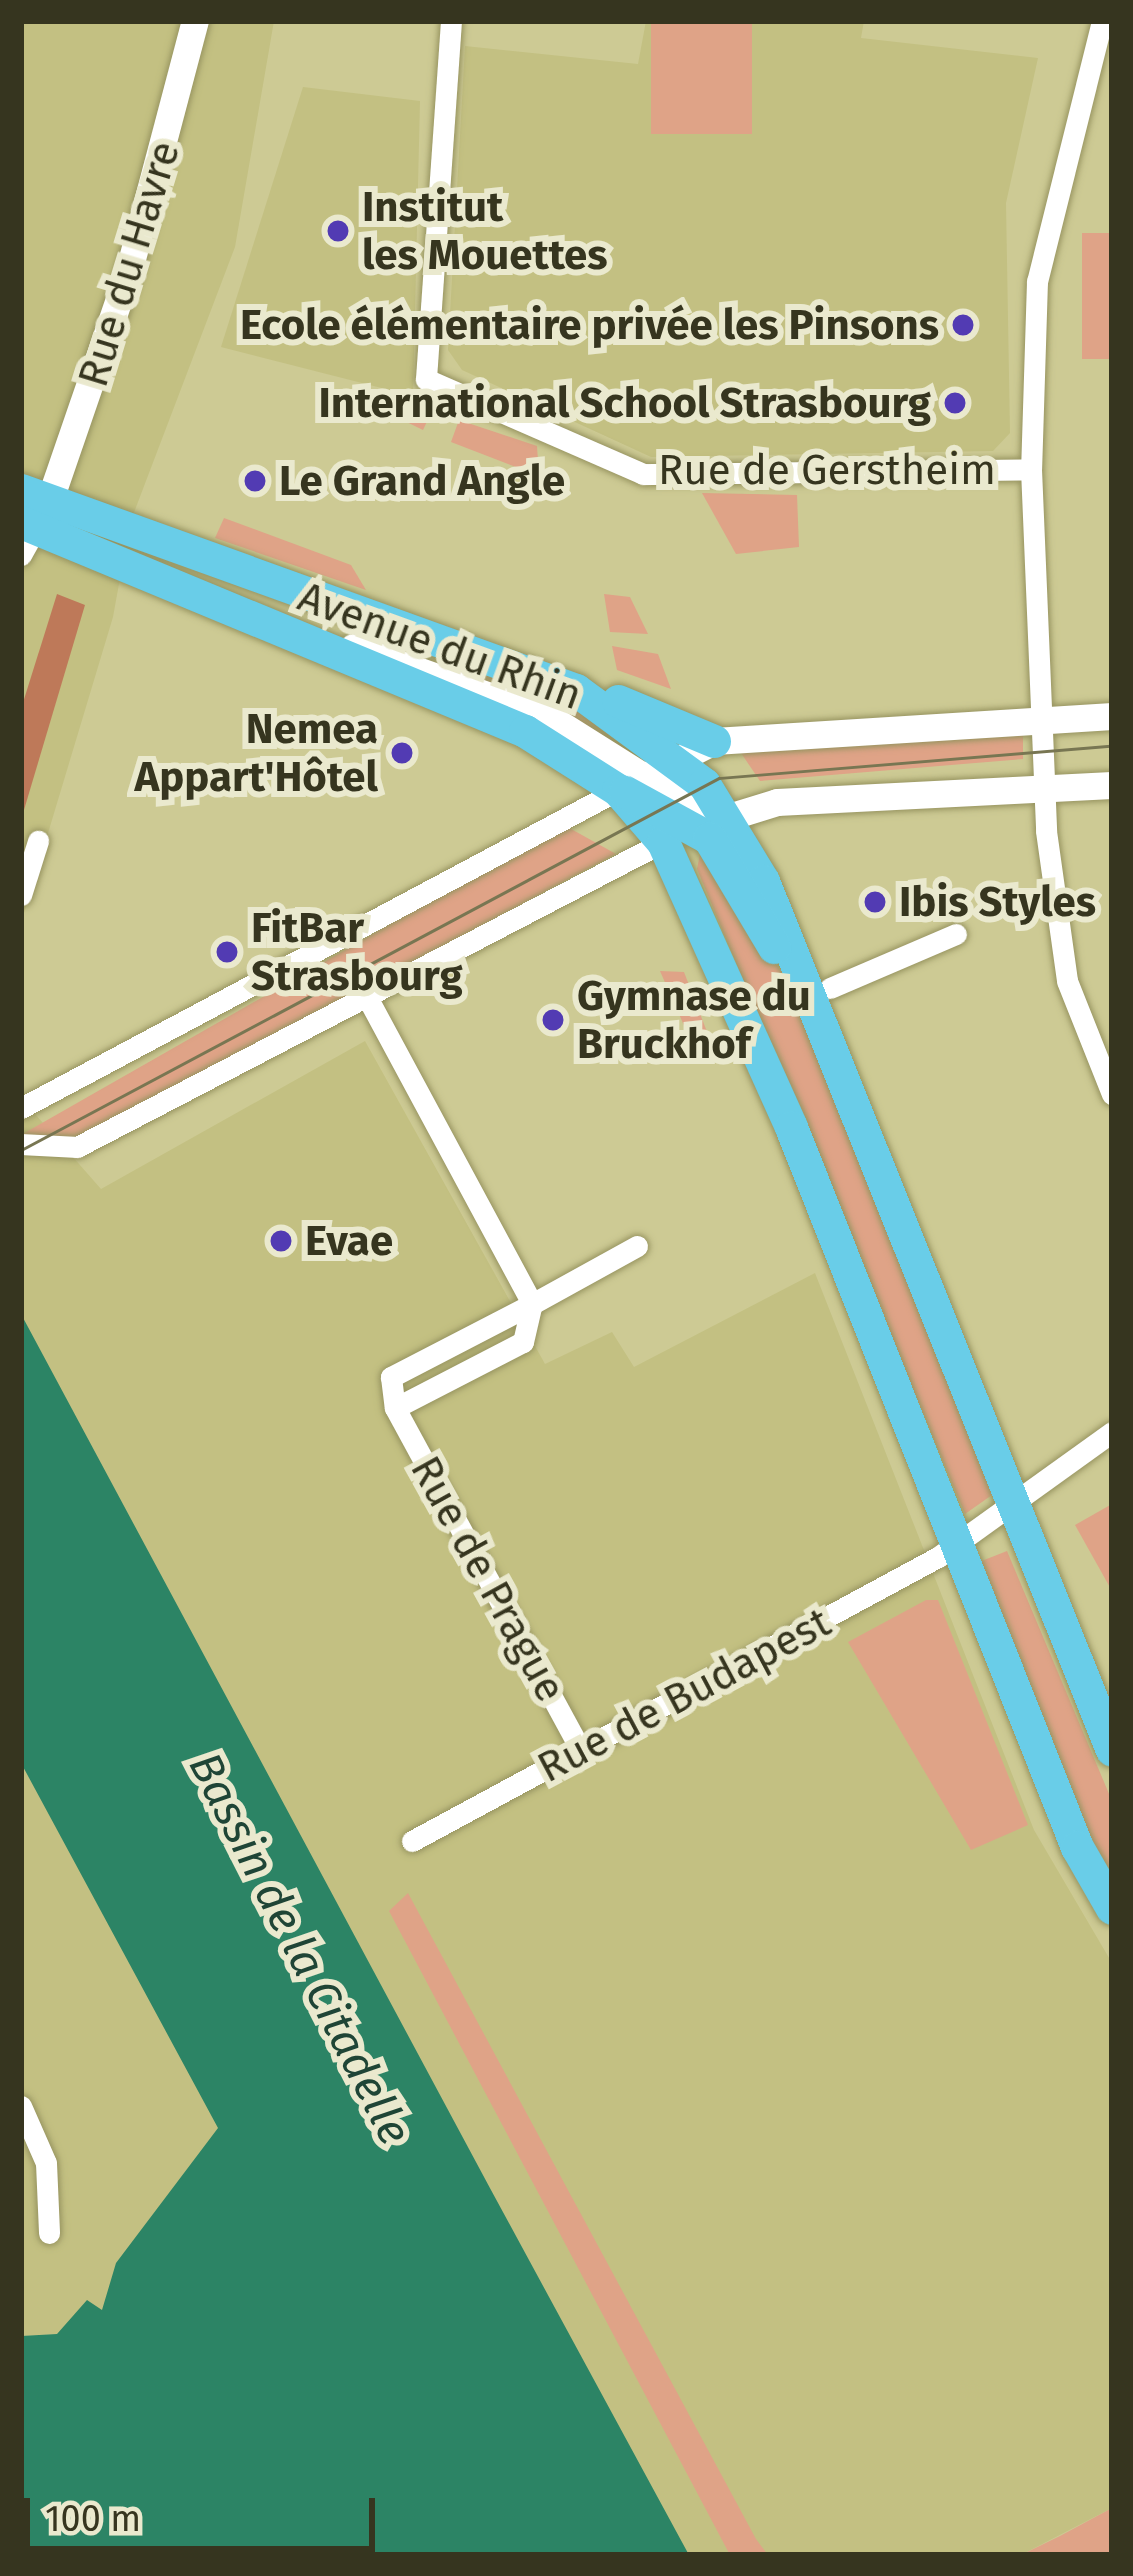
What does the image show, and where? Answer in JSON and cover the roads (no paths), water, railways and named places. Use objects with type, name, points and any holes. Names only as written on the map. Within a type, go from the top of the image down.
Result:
[{"type":"main road","name":"Rue du Havre","points":[[30,519],[135,251],[195,21]]},
{"type":"main road","name":"Avenue du Rhin","points":[[30,519],[332,643],[631,783],[663,842],[791,1127],[955,1547],[1112,1909]]},
{"type":"main road","name":"Avenue du Rhin","points":[[30,519],[576,690],[680,759],[713,821],[819,990],[1013,1511],[1112,1750]]},
{"type":"main road","points":[[576,690],[653,710],[714,741]]},
{"type":"main road","points":[[631,783],[714,741],[1112,716]]},
{"type":"main road","points":[[631,783],[713,821]]},
{"type":"main road","points":[[663,842],[713,821],[1112,785]]},
{"type":"street","name":"Rue de Gerstheim","points":[[451,21],[426,379],[643,474],[1030,469]]},
{"type":"street","points":[[1102,21],[1037,281],[1030,469],[1042,789],[1067,981],[1112,1094]]},
{"type":"street","points":[[21,1108],[631,783]]},
{"type":"street","points":[[21,895],[38,841]]},
{"type":"street","points":[[21,1144],[77,1148],[663,842]]},
{"type":"street","points":[[819,990],[956,934]]},
{"type":"street","points":[[368,997],[532,1304],[637,1246]]},
{"type":"street","name":"Rue de Prague","points":[[532,1304],[523,1342],[395,1408],[581,1750]]},
{"type":"street","points":[[955,1547],[1013,1511],[1112,1432]]},
{"type":"street","name":"Rue de Budapest","points":[[412,1841],[955,1547]]},
{"type":"street","points":[[21,2106],[46,2163],[49,2233]]},
{"type":"water","name":"Bassin de la Citadelle","points":[[21,1314],[689,2555],[21,2555],[21,2336],[57,2334],[87,2300],[102,2310],[116,2263],[218,2128],[21,1763]]},
{"type":"tram line","points":[[21,1150],[719,778],[1112,746]]},
{"type":"place","name":"Institut les Mouettes","points":[[338,231]]},
{"type":"place","name":"Ecole élémentaire privée les Pinsons","points":[[963,325]]},
{"type":"place","name":"International School Strasbourg","points":[[955,403]]},
{"type":"place","name":"Le Grand Angle","points":[[255,481]]},
{"type":"place","name":"Nemea Appart'Hôtel","points":[[402,753]]},
{"type":"place","name":"Ibis Styles","points":[[875,902]]},
{"type":"place","name":"FitBar Strasbourg","points":[[227,952]]},
{"type":"place","name":"Gymnase du Bruckhof","points":[[553,1020]]},
{"type":"place","name":"Evae","points":[[281,1241]]}]
